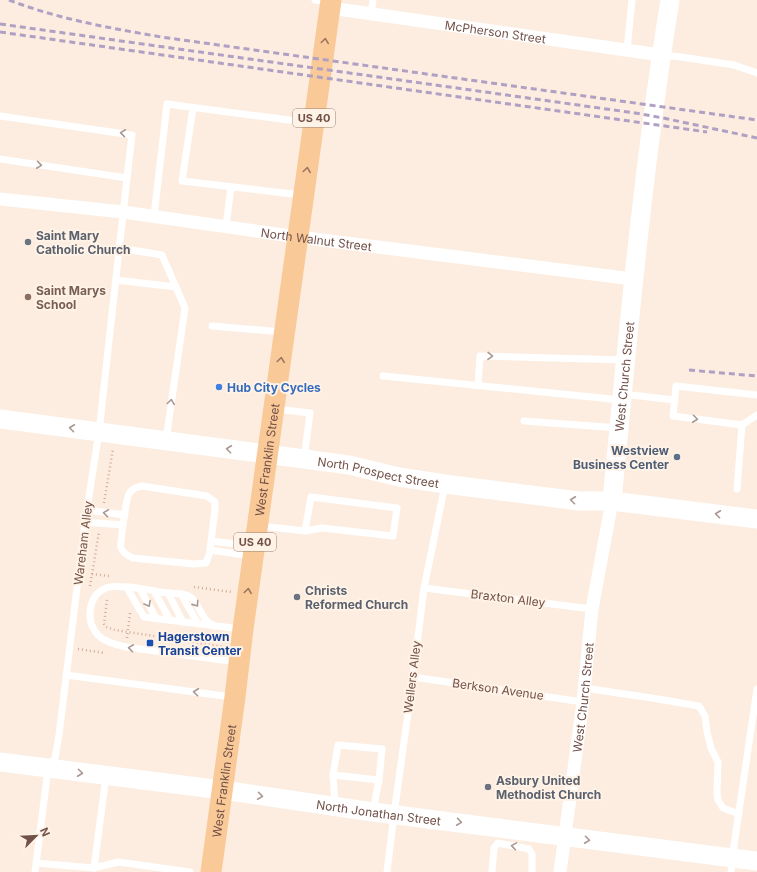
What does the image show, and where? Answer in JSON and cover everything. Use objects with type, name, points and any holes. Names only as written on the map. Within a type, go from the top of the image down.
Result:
[{"type":"main road","name":"West Church Street","points":[[612,501],[633,279],[661,55],[670,0]]},
{"type":"main road","name":"West Franklin Street","points":[[211,872],[235,697],[234,655],[243,629],[258,525],[314,123],[327,2]]},
{"type":"main road","name":"North Prospect Street","points":[[0,419],[349,465],[399,477],[445,484],[579,501],[612,501],[757,519]]},
{"type":"main road","name":"North Jonathan Street","points":[[0,762],[565,836],[732,865],[757,861]]},
{"type":"street","name":"McPherson Street","points":[[327,2],[372,14],[661,55]]},
{"type":"street","name":"North Walnut Street","points":[[0,199],[123,212],[298,237],[633,279]]},
{"type":"street","name":"West Church Street","points":[[560,872],[583,702],[592,609],[612,501]]},
{"type":"lane","points":[[372,14],[374,0]]},
{"type":"lane","points":[[627,50],[632,0]]},
{"type":"lane","points":[[661,55],[681,56],[734,65],[757,73]]},
{"type":"lane","points":[[154,216],[167,104],[314,123]]},
{"type":"lane","points":[[193,108],[182,181],[304,196]]},
{"type":"lane","name":"Wareham Alley","points":[[0,116],[132,135],[98,432],[55,758],[48,769],[35,872]]},
{"type":"lane","points":[[0,159],[127,178]]},
{"type":"lane","points":[[226,226],[231,187]]},
{"type":"lane","points":[[119,248],[162,255],[185,308],[166,441]]},
{"type":"lane","points":[[116,280],[176,287]]},
{"type":"lane","points":[[212,326],[285,332]]},
{"type":"lane","points":[[478,385],[480,356],[626,360]]},
{"type":"lane","points":[[383,376],[622,397],[674,400]]},
{"type":"lane","points":[[757,395],[676,386],[672,416],[742,425],[757,415]]},
{"type":"lane","points":[[274,408],[310,413],[304,459]]},
{"type":"lane","points":[[524,422],[619,428]]},
{"type":"lane","points":[[736,489],[742,425]]},
{"type":"lane","name":"Wellers Alley","points":[[387,872],[424,588],[445,484]]},
{"type":"lane","points":[[142,486],[208,496],[215,502],[215,509],[210,550],[206,563],[194,564],[133,558],[126,555],[121,547],[125,515],[129,494],[135,487],[142,486]]},
{"type":"lane","points":[[258,525],[304,531],[322,528],[393,536],[397,508],[311,497],[304,531]]},
{"type":"lane","points":[[87,510],[125,515]]},
{"type":"lane","points":[[85,522],[123,525]]},
{"type":"lane","points":[[211,542],[254,551]]},
{"type":"lane","points":[[210,550],[254,551]]},
{"type":"lane","points":[[214,626],[205,619],[195,602],[187,595],[140,589],[113,586],[106,588],[94,597],[90,611],[92,626],[99,636],[113,644],[126,647],[234,655]]},
{"type":"lane","points":[[127,588],[144,617],[243,629]]},
{"type":"lane","name":"Braxton Alley","points":[[424,588],[592,609]]},
{"type":"lane","points":[[140,589],[156,618]]},
{"type":"lane","points":[[154,591],[170,620]]},
{"type":"lane","points":[[168,593],[183,622]]},
{"type":"lane","points":[[180,594],[198,624]]},
{"type":"lane","points":[[66,675],[235,697]]},
{"type":"lane","name":"Berkson Avenue","points":[[413,676],[583,702]]},
{"type":"lane","points":[[584,688],[699,706],[705,716],[711,748],[718,762],[718,800],[723,808],[739,814]]},
{"type":"lane","points":[[732,865],[757,690]]},
{"type":"lane","points":[[335,806],[333,775],[338,745],[382,749],[379,780],[373,812]]},
{"type":"lane","points":[[333,775],[379,780]]},
{"type":"lane","points":[[94,868],[106,776]]},
{"type":"lane","points":[[492,872],[494,848],[498,844],[529,849],[532,854],[532,872]]},
{"type":"lane","points":[[36,863],[94,868],[118,862],[190,872]]},
{"type":"path","points":[[109,597],[107,599],[104,624],[106,627],[234,655]]},
{"type":"path","points":[[128,632],[130,611]]},
{"type":"railway","points":[[9,0],[65,18],[161,37],[757,120]]},
{"type":"railway","points":[[0,24],[635,113],[757,138]]},
{"type":"railway","points":[[0,32],[707,132]]},
{"type":"railway","points":[[689,370],[757,376]]},
{"type":"place","name":"Saint Mary Catholic Church","points":[[28,242]]},
{"type":"place","name":"Saint Marys School","points":[[28,297]]},
{"type":"place","name":"Hub City Cycles","points":[[219,387]]},
{"type":"place","name":"Westview Business Center","points":[[677,457]]},
{"type":"place","name":"Christs Reformed Church","points":[[297,597]]},
{"type":"place","name":"Hagerstown Transit Center","points":[[150,643]]},
{"type":"place","name":"Asbury United Methodist Church","points":[[488,787]]}]
